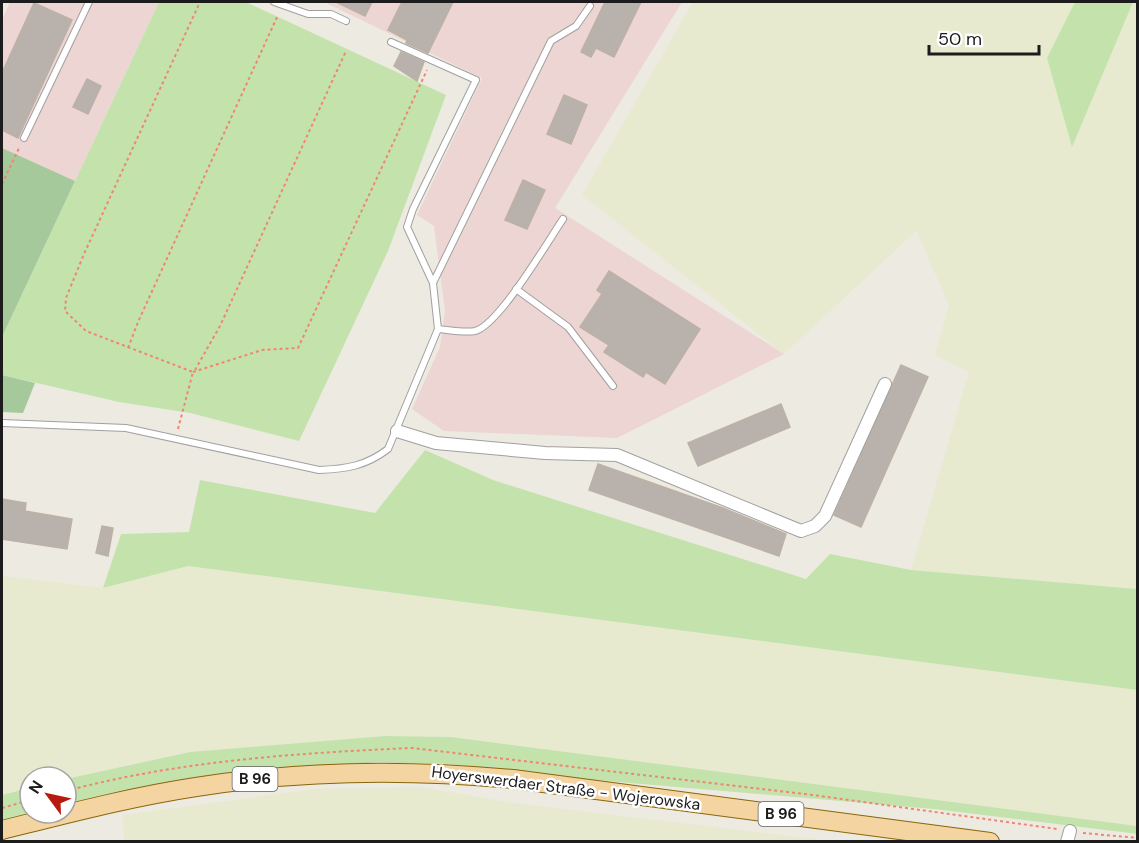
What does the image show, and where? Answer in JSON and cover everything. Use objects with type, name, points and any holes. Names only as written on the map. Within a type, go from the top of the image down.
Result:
[{"type":"main road","name":"Hoyerswerdaer Straße - Wojerowska","points":[[2,830],[101,805],[197,787],[273,777],[358,772],[426,772],[513,779],[990,842]]},
{"type":"street","points":[[397,431],[436,443],[544,453],[616,455],[801,531],[815,526],[825,516],[885,384]]},
{"type":"lane","points":[[24,138],[90,2]]},
{"type":"lane","points":[[274,2],[308,14],[331,14],[346,21]]},
{"type":"lane","points":[[433,283],[551,41],[576,27],[590,6]]},
{"type":"lane","points":[[2,423],[126,428],[176,437],[319,470],[349,469],[373,460],[388,449],[438,329],[433,283],[407,227],[413,209],[476,80],[391,42]]},
{"type":"lane","points":[[438,329],[475,331],[488,324],[516,289],[563,219]]},
{"type":"lane","points":[[516,289],[568,327],[614,386]]},
{"type":"path","points":[[200,2],[84,254],[66,298],[65,311],[86,331],[193,372],[262,351],[298,348],[431,60]]},
{"type":"path","points":[[128,348],[278,15]]},
{"type":"path","points":[[176,437],[193,372],[200,366],[220,326],[346,51]]},
{"type":"path","points":[[2,184],[24,138]]},
{"type":"path","points":[[2,808],[18,803]]},
{"type":"shaded area","points":[[10,2],[159,2],[75,181],[2,148],[2,20]]},
{"type":"shaded area","points":[[324,2],[682,2],[555,208],[784,354],[617,438],[444,431],[412,409],[440,347],[445,311],[434,226],[417,215],[482,78]]},
{"type":"green space","points":[[159,2],[246,2],[446,95],[388,251],[299,441],[190,413],[119,402],[2,375],[2,337]]},
{"type":"green space","points":[[693,2],[1137,2],[1137,589],[911,570],[969,372],[935,355],[949,305],[916,231],[784,354],[582,195]]},
{"type":"green space","points":[[1075,2],[1133,2],[1072,147],[1047,58]]},
{"type":"green space","points":[[2,148],[75,181],[2,337]]},
{"type":"green space","points":[[2,375],[35,383],[23,413],[2,412]]},
{"type":"green space","points":[[425,450],[493,480],[806,579],[830,554],[911,570],[1137,589],[1137,690],[188,566],[103,588],[121,534],[189,532],[200,480],[375,513]]},
{"type":"green space","points":[[187,566],[1137,690],[1137,826],[451,737],[385,736],[190,752],[78,776],[78,765],[18,765],[18,791],[2,795],[2,576],[103,588]]},
{"type":"green space","points":[[385,736],[451,737],[1137,826],[1138,834],[934,809],[560,777],[448,764],[378,762],[201,778],[130,790],[78,803],[78,776],[190,752]]},
{"type":"green space","points":[[420,787],[513,803],[832,841],[124,841],[123,815],[315,789]]},
{"type":"green space","points":[[18,791],[18,819],[2,823],[2,795]]},
{"type":"building","points":[[336,2],[372,2],[365,16]]},
{"type":"building","points":[[402,2],[453,2],[428,53],[406,43],[407,40],[388,30]]},
{"type":"building","points":[[605,2],[641,2],[614,57],[596,48],[591,57],[581,52]]},
{"type":"building","points":[[34,3],[72,20],[18,138],[2,130],[2,73]]},
{"type":"building","points":[[401,52],[424,62],[417,81],[394,66]]},
{"type":"building","points":[[87,79],[101,86],[88,114],[73,107]]},
{"type":"building","points":[[564,95],[587,105],[571,144],[547,134]]},
{"type":"building","points":[[523,180],[545,190],[527,229],[505,220]]},
{"type":"building","points":[[609,271],[700,329],[665,384],[646,372],[643,377],[604,352],[609,345],[580,327],[602,294],[597,290]]},
{"type":"building","points":[[901,365],[928,377],[861,527],[834,515]]},
{"type":"building","points":[[781,404],[790,427],[698,466],[688,443]]},
{"type":"building","points":[[598,464],[723,508],[786,534],[779,556],[589,490]]},
{"type":"building","points":[[2,499],[26,503],[25,511],[72,519],[67,549],[2,539]]},
{"type":"building","points":[[102,526],[113,528],[108,556],[96,553]]}]
